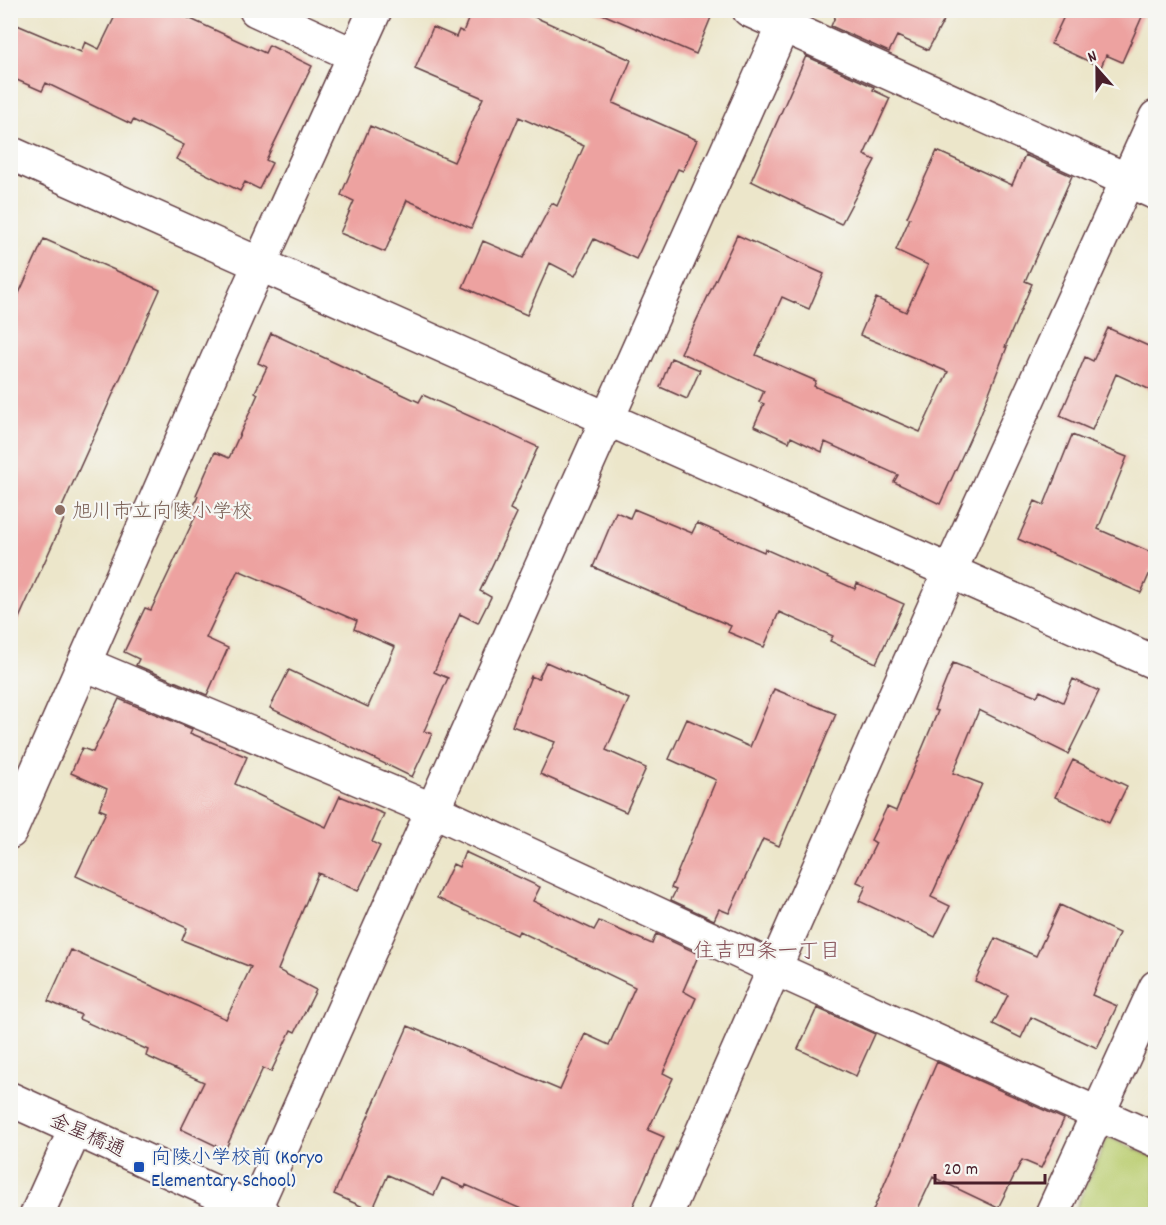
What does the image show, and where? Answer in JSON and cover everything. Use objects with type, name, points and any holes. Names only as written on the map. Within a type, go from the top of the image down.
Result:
[{"type":"street","points":[[256,10],[354,56]]},
{"type":"street","points":[[10,832],[261,262],[375,10]]},
{"type":"street","points":[[749,10],[787,18],[1141,187]]},
{"type":"street","points":[[259,1212],[433,810],[787,18]]},
{"type":"street","points":[[666,1215],[950,571],[1141,187],[1155,117]]},
{"type":"street","points":[[10,153],[261,262],[1155,663]]},
{"type":"street","points":[[84,664],[433,810],[776,969],[1155,1140]]},
{"type":"street","points":[[1052,1215],[1155,987]]},
{"type":"street","name":"金星橋通","points":[[10,1100],[259,1212]]},
{"type":"street","points":[[36,1215],[76,1128]]},
{"type":"green space","points":[[1108,1137],[1155,1158],[1155,1214],[1073,1214]]},
{"type":"building","points":[[118,10],[171,10],[265,53],[269,45],[312,66],[266,160],[272,163],[259,189],[245,182],[240,191],[176,159],[184,145],[133,120],[131,124],[46,83],[42,91],[10,77],[10,22],[81,52],[85,42],[99,49]]},
{"type":"building","points":[[472,10],[519,10],[631,60],[613,103],[697,140],[683,171],[678,169],[636,259],[594,239],[575,276],[550,263],[527,315],[463,287],[483,241],[523,258],[552,203],[557,206],[584,146],[519,117],[471,228],[407,200],[385,252],[340,233],[354,201],[341,195],[370,126],[454,162],[483,98],[415,69],[433,27],[456,37],[459,30],[463,32]]},
{"type":"building","points":[[593,10],[714,10],[696,54]]},
{"type":"building","points":[[838,10],[924,10],[944,20],[928,50],[897,36],[889,52],[831,26]]},
{"type":"building","points":[[1067,10],[1145,10],[1122,62],[1106,55],[1101,67],[1051,44]]},
{"type":"building","points":[[806,56],[874,87],[873,90],[890,98],[864,155],[875,160],[841,224],[751,181]]},
{"type":"building","points":[[937,151],[1012,185],[1025,155],[1072,176],[1025,281],[1032,284],[1005,347],[1007,347],[978,421],[940,504],[894,482],[898,475],[825,442],[822,452],[791,437],[789,442],[754,426],[764,404],[759,402],[764,391],[681,353],[737,235],[824,274],[809,309],[782,297],[756,355],[816,381],[814,386],[920,432],[948,372],[860,335],[876,298],[906,312],[928,265],[896,250],[910,218],[907,217]]},
{"type":"building","points":[[44,239],[160,290],[58,516],[64,519],[10,638],[10,313]]},
{"type":"building","points":[[1108,328],[1155,349],[1155,392],[1116,374],[1092,430],[1060,416],[1085,357],[1093,361]]},
{"type":"building","points":[[271,333],[419,402],[423,395],[538,447],[510,509],[517,513],[480,591],[491,597],[478,623],[460,614],[434,672],[448,678],[424,731],[432,734],[412,777],[270,708],[289,670],[368,707],[395,647],[354,629],[357,621],[238,570],[206,638],[228,648],[207,695],[136,665],[139,659],[124,652],[145,608],[151,610],[195,517],[190,515],[198,496],[196,495],[215,452],[229,458],[258,394],[255,392],[267,367],[258,363]]},
{"type":"building","points":[[671,358],[700,370],[687,399],[660,387]]},
{"type":"building","points":[[1072,435],[1127,457],[1098,529],[1155,554],[1155,561],[1141,593],[1018,539],[1035,501],[1044,505]]},
{"type":"building","points":[[634,509],[692,533],[697,523],[764,552],[765,549],[855,589],[857,583],[904,604],[876,663],[830,641],[833,636],[779,612],[764,647],[728,632],[731,626],[593,567],[616,512],[630,518]]},
{"type":"building","points":[[546,662],[629,699],[606,750],[646,768],[626,812],[540,774],[555,742],[512,726],[531,676],[538,679]]},
{"type":"building","points":[[953,663],[1037,696],[1040,691],[1063,702],[1073,679],[1099,691],[1068,754],[979,710],[953,773],[982,784],[931,897],[950,906],[935,937],[859,901],[866,886],[857,882],[876,843],[871,840],[887,807],[896,811],[938,711],[934,710]]},
{"type":"building","points":[[774,689],[836,714],[779,846],[763,839],[729,913],[719,909],[714,920],[671,900],[676,890],[671,888],[716,780],[669,759],[687,719],[750,747]]},
{"type":"building","points":[[119,699],[192,729],[190,733],[247,757],[235,784],[326,827],[340,796],[384,814],[372,842],[380,846],[358,891],[318,873],[278,970],[316,990],[295,1032],[291,1030],[271,1072],[263,1068],[225,1150],[181,1129],[204,1082],[146,1056],[148,1050],[79,1019],[81,1015],[48,1001],[71,950],[226,1019],[251,967],[182,940],[187,928],[76,876],[106,812],[99,809],[107,789],[71,773],[82,748],[93,752]]},
{"type":"building","points":[[1073,760],[1127,786],[1109,823],[1055,797]]},
{"type":"building","points":[[465,852],[540,887],[533,901],[594,930],[599,921],[652,944],[656,934],[699,954],[683,991],[696,998],[663,1073],[673,1078],[648,1130],[664,1137],[629,1215],[535,1215],[466,1185],[465,1188],[442,1178],[434,1195],[388,1175],[372,1211],[334,1194],[408,1026],[560,1090],[585,1034],[609,1045],[635,987],[519,931],[517,935],[437,898],[453,864],[459,867]]},
{"type":"building","points":[[1060,905],[1119,933],[1092,995],[1117,1006],[1097,1048],[1031,1017],[1021,1038],[993,1024],[1008,995],[975,981],[995,938],[1036,956]]},
{"type":"building","points":[[817,1008],[875,1034],[856,1076],[798,1049]]},
{"type":"building","points":[[937,1062],[1064,1119],[1041,1168],[1022,1160],[998,1208],[933,1177],[915,1215],[871,1215]]},
{"type":"place","name":"旭川市立向陵小学校","points":[[60,510]]},
{"type":"place","name":"向陵小学校前 (Koryo Elementary School)","points":[[139,1167]]},
{"type":"district","name":"住吉四条一丁目","points":[[767,950]]}]
